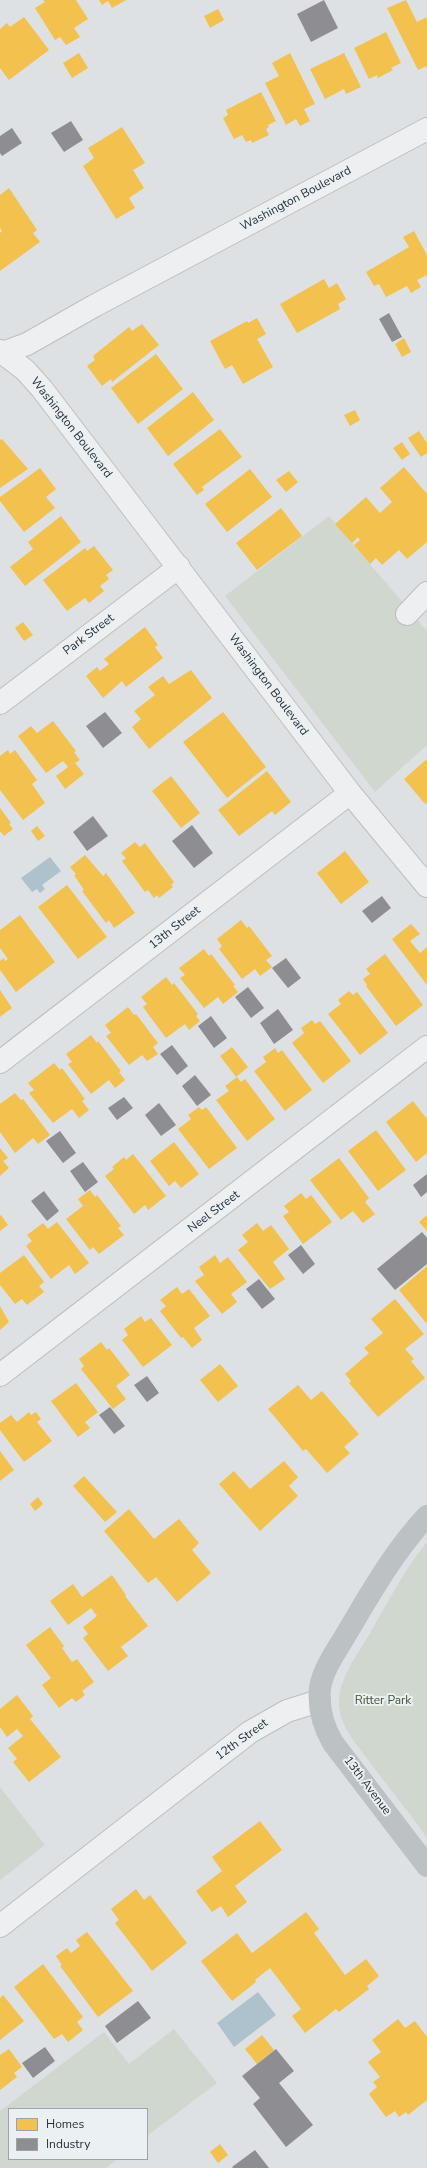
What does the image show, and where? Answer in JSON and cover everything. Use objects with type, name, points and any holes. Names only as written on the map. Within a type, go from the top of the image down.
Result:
[{"type":"street","name":"Washington Boulevard","points":[[1,353],[43,336],[94,306],[427,129]]},
{"type":"street","name":"Washington Boulevard","points":[[1,353],[25,370],[42,389],[350,793],[427,886]]},
{"type":"street","name":"Park Street","points":[[0,703],[179,567]]},
{"type":"street","points":[[407,614],[427,593]]},
{"type":"street","name":"13th Street","points":[[0,1062],[350,793]]},
{"type":"street","name":"Neel Street","points":[[0,1375],[427,1047]]},
{"type":"street","points":[[319,1701],[320,1687],[325,1671],[340,1644],[395,1556],[427,1516]]},
{"type":"street","name":"13th Avenue","points":[[319,1701],[324,1726],[333,1743],[427,1866]]},
{"type":"street","name":"12th Street","points":[[0,1926],[250,1732],[286,1711],[319,1701]]},
{"type":"green space","points":[[329,516],[427,631],[427,745],[375,792],[225,596]]},
{"type":"green space","name":"Ritter Park","points":[[427,1542],[427,1837],[355,1743],[346,1729],[340,1713],[339,1701],[340,1692],[350,1666],[404,1575]]},
{"type":"green space","points":[[0,1787],[45,1845],[0,1880]]},
{"type":"green space","points":[[174,2029],[217,2083],[148,2135],[148,2108],[8,2108],[8,2160],[116,2160],[106,2168],[0,2168],[0,2111],[104,2032],[129,2064]]},
{"type":"water","points":[[50,857],[61,871],[42,885],[45,889],[40,893],[37,889],[32,892],[21,878]]},
{"type":"water","points":[[258,1992],[276,2015],[234,2047],[217,2023]]},
{"type":"building: Homes","points":[[43,0],[76,0],[88,19],[74,28],[80,37],[66,45],[60,37],[55,40],[35,8],[45,2]]},
{"type":"building: Homes","points":[[99,0],[126,0],[112,8],[108,1],[102,5]]},
{"type":"building: Homes","points":[[406,0],[417,22],[427,17],[427,66],[418,70],[387,8]]},
{"type":"building: Homes","points":[[218,9],[224,20],[210,28],[204,16]]},
{"type":"building: Homes","points":[[24,17],[49,50],[9,80],[0,68],[0,29],[7,23],[10,27]]},
{"type":"building: Homes","points":[[386,32],[401,63],[391,68],[393,70],[378,78],[377,75],[369,79],[354,48]]},
{"type":"building: Homes","points":[[79,53],[88,68],[72,78],[63,63]]},
{"type":"building: Homes","points":[[290,53],[315,104],[304,109],[310,121],[300,126],[296,119],[286,125],[265,83],[279,76],[272,63]]},
{"type":"building: Homes","points":[[344,53],[361,87],[346,94],[344,89],[325,99],[310,69]]},
{"type":"building: Homes","points":[[261,92],[276,121],[268,125],[269,127],[266,129],[269,135],[252,143],[251,140],[246,142],[242,135],[234,139],[223,118],[228,115],[226,110]]},
{"type":"building: Homes","points":[[122,127],[145,163],[133,170],[144,188],[129,198],[135,208],[116,219],[83,166],[94,158],[88,148]]},
{"type":"building: Homes","points":[[9,188],[37,230],[33,233],[40,242],[0,271],[0,233],[2,231],[0,228],[0,195]]},
{"type":"building: Homes","points":[[414,231],[427,255],[427,275],[417,280],[421,287],[411,293],[407,286],[386,297],[379,284],[374,286],[366,272],[409,247],[403,237]]},
{"type":"building: Homes","points":[[324,279],[329,288],[337,283],[346,299],[338,304],[340,309],[297,333],[280,304]]},
{"type":"building: Homes","points":[[257,318],[266,334],[257,339],[273,367],[243,384],[232,365],[225,369],[210,341],[247,321],[248,323]]},
{"type":"building: Homes","points":[[142,324],[159,345],[112,382],[111,379],[102,386],[87,366],[95,360],[93,356],[129,327],[132,331]]},
{"type":"building: Homes","points":[[404,338],[411,352],[402,357],[395,344]]},
{"type":"building: Homes","points":[[156,354],[183,389],[138,424],[111,388]]},
{"type":"building: Homes","points":[[193,392],[214,420],[168,456],[147,428]]},
{"type":"building: Homes","points":[[355,410],[360,420],[350,426],[344,415]]},
{"type":"building: Homes","points":[[220,429],[242,457],[202,487],[204,490],[197,495],[173,464]]},
{"type":"building: Homes","points":[[419,431],[427,443],[427,453],[421,457],[408,438]]},
{"type":"building: Homes","points":[[2,439],[28,469],[0,488],[0,440]]},
{"type":"building: Homes","points":[[402,442],[410,454],[402,460],[393,448]]},
{"type":"building: Homes","points":[[404,467],[427,494],[427,542],[407,559],[399,550],[382,565],[376,558],[370,564],[354,545],[360,540],[358,537],[352,543],[335,524],[366,497],[380,513],[392,502],[380,488]]},
{"type":"building: Homes","points":[[40,468],[56,489],[46,497],[55,508],[24,532],[0,501],[0,497]]},
{"type":"building: Homes","points":[[250,469],[272,497],[227,532],[205,504]]},
{"type":"building: Homes","points":[[289,471],[298,482],[286,492],[276,480]]},
{"type":"building: Homes","points":[[281,508],[302,536],[257,570],[236,543]]},
{"type":"building: Homes","points":[[61,516],[81,542],[25,586],[10,567],[33,549],[28,542]]},
{"type":"building: Homes","points":[[94,546],[113,570],[106,575],[109,579],[100,586],[104,591],[89,603],[85,598],[67,611],[43,580],[85,548],[87,551]]},
{"type":"building: Homes","points":[[23,622],[33,635],[24,641],[15,628]]},
{"type":"building: Homes","points":[[145,627],[158,645],[155,647],[163,658],[126,687],[122,681],[103,698],[86,676],[97,667],[100,671],[109,664],[104,659]]},
{"type":"building: Homes","points":[[191,670],[212,698],[149,749],[132,727],[141,719],[134,711],[155,695],[148,687],[163,676],[169,684]]},
{"type":"building: Homes","points":[[223,712],[266,767],[227,798],[183,742]]},
{"type":"building: Homes","points":[[53,721],[76,751],[74,752],[80,760],[75,763],[84,774],[65,789],[56,776],[68,767],[63,761],[46,773],[18,736],[31,726],[37,733]]},
{"type":"building: Homes","points":[[8,750],[10,754],[15,750],[37,780],[32,784],[45,803],[23,820],[0,790],[0,756]]},
{"type":"building: Homes","points":[[427,759],[427,802],[425,804],[404,779]]},
{"type":"building: Homes","points":[[267,771],[291,802],[275,815],[272,811],[239,836],[218,810]]},
{"type":"building: Homes","points":[[171,776],[200,813],[181,828],[152,791]]},
{"type":"building: Homes","points":[[0,808],[11,823],[9,824],[13,829],[4,836],[0,831]]},
{"type":"building: Homes","points":[[37,826],[45,836],[38,841],[31,831]]},
{"type":"building: Homes","points":[[135,842],[140,847],[145,843],[174,882],[171,885],[173,887],[159,898],[157,895],[154,898],[148,890],[145,892],[122,861],[126,858],[121,853]]},
{"type":"building: Homes","points":[[345,851],[369,882],[341,904],[317,873]]},
{"type":"building: Homes","points":[[85,855],[103,876],[106,873],[135,913],[114,928],[109,920],[106,923],[82,891],[84,890],[74,875],[76,874],[70,867]]},
{"type":"building: Homes","points":[[67,885],[107,937],[78,959],[38,907]]},
{"type":"building: Homes","points":[[20,915],[55,962],[16,992],[0,970],[0,961],[4,958],[5,961],[8,959],[0,948],[0,930]]},
{"type":"building: Homes","points":[[241,920],[247,928],[249,926],[272,956],[266,960],[272,967],[260,976],[255,969],[242,979],[219,949],[222,946],[217,939]]},
{"type":"building: Homes","points":[[411,924],[420,934],[410,941],[420,953],[427,947],[427,985],[392,939]]},
{"type":"building: Homes","points":[[204,949],[209,956],[211,954],[235,985],[233,986],[238,992],[223,1004],[218,997],[204,1008],[180,978],[185,975],[179,968]]},
{"type":"building: Homes","points":[[385,954],[423,1005],[396,1026],[366,986],[367,985],[363,979],[370,974],[366,969]]},
{"type":"building: Homes","points":[[166,977],[172,985],[174,983],[198,1014],[196,1016],[200,1021],[189,1030],[185,1024],[166,1038],[143,1007],[147,1004],[141,997]]},
{"type":"building: Homes","points":[[0,990],[12,1008],[0,1017]]},
{"type":"building: Homes","points":[[349,991],[353,995],[357,992],[388,1033],[360,1055],[328,1014],[341,1004],[338,1000]]},
{"type":"building: Homes","points":[[128,1007],[134,1015],[136,1014],[158,1043],[153,1047],[158,1054],[147,1061],[142,1055],[129,1065],[106,1036],[111,1033],[105,1025]]},
{"type":"building: Homes","points":[[312,1020],[315,1024],[320,1021],[351,1061],[323,1083],[292,1043],[304,1033],[301,1028]]},
{"type":"building: Homes","points":[[91,1035],[97,1043],[98,1041],[121,1071],[119,1072],[125,1080],[115,1088],[109,1080],[91,1094],[68,1064],[72,1062],[66,1054]]},
{"type":"building: Homes","points":[[232,1047],[248,1067],[236,1077],[220,1056]]},
{"type":"building: Homes","points":[[275,1048],[278,1053],[282,1050],[312,1090],[285,1111],[254,1071],[266,1062],[263,1057]]},
{"type":"building: Homes","points":[[54,1063],[60,1070],[62,1068],[85,1099],[82,1101],[89,1110],[79,1118],[72,1109],[53,1123],[29,1093],[34,1090],[28,1083]]},
{"type":"building: Homes","points":[[237,1077],[241,1082],[245,1079],[275,1119],[247,1141],[216,1100],[229,1091],[225,1086]]},
{"type":"building: Homes","points":[[15,1093],[21,1100],[23,1099],[50,1135],[38,1144],[33,1138],[15,1153],[0,1132],[0,1104]]},
{"type":"building: Homes","points":[[413,1101],[427,1119],[427,1153],[416,1162],[386,1122]]},
{"type":"building: Homes","points":[[199,1107],[202,1110],[206,1107],[237,1148],[209,1169],[178,1129],[191,1119],[188,1115]]},
{"type":"building: Homes","points":[[376,1130],[406,1170],[378,1191],[348,1151]]},
{"type":"building: Homes","points":[[174,1142],[199,1174],[181,1188],[175,1181],[169,1186],[150,1161]]},
{"type":"building: Homes","points":[[0,1148],[8,1158],[3,1161],[9,1168],[0,1176]]},
{"type":"building: Homes","points":[[133,1154],[166,1196],[148,1210],[145,1205],[134,1214],[105,1176],[114,1169],[112,1167],[124,1157],[126,1160]]},
{"type":"building: Homes","points":[[339,1158],[369,1198],[365,1202],[375,1214],[363,1223],[353,1211],[341,1220],[310,1180]]},
{"type":"building: Homes","points":[[90,1190],[95,1197],[97,1195],[121,1226],[118,1228],[124,1235],[99,1254],[93,1247],[90,1250],[66,1219],[83,1206],[78,1199]]},
{"type":"building: Homes","points":[[301,1193],[306,1199],[311,1195],[332,1222],[303,1244],[283,1216],[289,1212],[284,1206]]},
{"type":"building: Homes","points":[[1,1215],[8,1225],[0,1231],[0,1216]]},
{"type":"building: Homes","points":[[427,1215],[427,1231],[419,1222]]},
{"type":"building: Homes","points":[[57,1222],[89,1263],[75,1274],[69,1265],[51,1279],[26,1246],[32,1241],[27,1235],[43,1223],[48,1229]]},
{"type":"building: Homes","points":[[257,1223],[263,1231],[271,1225],[289,1249],[273,1262],[285,1279],[270,1289],[238,1250],[248,1242],[242,1235]]},
{"type":"building: Homes","points":[[24,1255],[44,1282],[39,1286],[44,1292],[27,1305],[22,1299],[15,1304],[0,1285],[0,1273]]},
{"type":"building: Homes","points":[[215,1255],[220,1263],[228,1257],[247,1282],[231,1294],[237,1302],[222,1314],[195,1281],[204,1275],[199,1267]]},
{"type":"building: Homes","points":[[427,1266],[427,1324],[399,1290]]},
{"type":"building: Homes","points":[[177,1287],[182,1294],[189,1289],[210,1316],[194,1328],[202,1340],[192,1348],[183,1337],[181,1338],[160,1311],[166,1306],[160,1300]]},
{"type":"building: Homes","points":[[395,1299],[424,1334],[405,1349],[414,1359],[411,1361],[425,1378],[378,1417],[349,1383],[351,1381],[345,1374],[369,1353],[364,1348],[383,1333],[371,1319]]},
{"type":"building: Homes","points":[[0,1306],[9,1322],[0,1330]]},
{"type":"building: Homes","points":[[141,1316],[145,1322],[151,1318],[172,1345],[143,1367],[122,1340],[128,1335],[124,1329]]},
{"type":"building: Homes","points":[[101,1342],[107,1350],[109,1348],[130,1375],[116,1386],[126,1399],[113,1409],[81,1369],[84,1366],[79,1359]]},
{"type":"building: Homes","points":[[220,1364],[238,1386],[218,1402],[200,1380]]},
{"type":"building: Homes","points":[[76,1383],[98,1412],[85,1422],[90,1428],[78,1437],[51,1401]]},
{"type":"building: Homes","points":[[298,1385],[311,1400],[322,1391],[359,1434],[344,1447],[350,1453],[327,1473],[306,1449],[303,1451],[268,1409]]},
{"type":"building: Homes","points":[[29,1412],[31,1415],[36,1412],[41,1419],[37,1422],[52,1441],[24,1462],[0,1430],[0,1423],[11,1415],[17,1422]]},
{"type":"building: Homes","points":[[0,1451],[14,1470],[0,1481]]},
{"type":"building: Homes","points":[[284,1461],[298,1477],[289,1486],[298,1496],[260,1531],[219,1484],[234,1471],[250,1489]]},
{"type":"building: Homes","points":[[84,1476],[117,1512],[105,1522],[73,1486]]},
{"type":"building: Homes","points":[[38,1497],[43,1504],[35,1511],[30,1504]]},
{"type":"building: Homes","points":[[129,1509],[154,1539],[179,1519],[199,1543],[192,1550],[211,1573],[177,1602],[156,1577],[148,1583],[104,1531]]},
{"type":"building: Homes","points":[[112,1575],[126,1595],[125,1596],[148,1626],[121,1647],[128,1656],[108,1671],[83,1638],[88,1634],[83,1627],[97,1616],[91,1608],[68,1625],[50,1601],[73,1584],[82,1597]]},
{"type":"building: Homes","points":[[50,1627],[64,1646],[62,1648],[72,1662],[77,1659],[94,1682],[82,1691],[85,1695],[76,1702],[72,1698],[59,1708],[42,1685],[51,1678],[26,1645]]},
{"type":"building: Homes","points":[[17,1695],[33,1716],[30,1719],[61,1757],[29,1782],[13,1762],[17,1759],[8,1748],[23,1736],[17,1729],[7,1737],[0,1727],[0,1709]]},
{"type":"building: Homes","points":[[260,1821],[282,1850],[235,1886],[247,1902],[228,1917],[221,1906],[212,1912],[196,1891],[222,1871],[212,1857]]},
{"type":"building: Homes","points":[[136,1889],[144,1900],[150,1895],[187,1943],[152,1971],[115,1923],[119,1920],[111,1909]]},
{"type":"building: Homes","points":[[306,1912],[319,1929],[314,1933],[345,1975],[366,1959],[379,1976],[367,1986],[369,1989],[339,2012],[336,2009],[305,2033],[292,2016],[301,2009],[270,1968],[255,1980],[256,1982],[232,2001],[201,1961],[237,1933],[252,1953]]},
{"type":"building: Homes","points":[[87,1932],[133,1991],[98,2017],[60,1966],[62,1965],[56,1956],[67,1948],[71,1953],[80,1946],[76,1940]]},
{"type":"building: Homes","points":[[43,1964],[83,2017],[77,2022],[83,2030],[68,2042],[62,2034],[54,2039],[14,1987]]},
{"type":"building: Homes","points":[[3,1995],[24,2021],[0,2040],[0,1998]]},
{"type":"building: Homes","points":[[398,2019],[405,2028],[415,2021],[427,2037],[427,2100],[408,2115],[406,2112],[399,2117],[395,2111],[386,2117],[369,2094],[377,2087],[373,2082],[380,2077],[368,2062],[381,2052],[372,2040]]},
{"type":"building: Homes","points":[[262,2035],[274,2050],[257,2064],[245,2049]]},
{"type":"building: Homes","points":[[9,2049],[22,2067],[14,2073],[17,2077],[0,2090],[0,2055]]},
{"type":"building: Homes","points":[[220,2144],[228,2155],[218,2163],[210,2152]]},
{"type":"building: Industry","points":[[324,0],[338,28],[311,42],[297,14]]},
{"type":"building: Industry","points":[[71,121],[83,140],[64,152],[51,133]]},
{"type":"building: Industry","points":[[12,128],[22,143],[2,156],[0,153],[0,136]]},
{"type":"building: Industry","points":[[389,313],[402,337],[392,342],[379,319]]},
{"type":"building: Industry","points":[[105,712],[122,733],[103,748],[86,726]]},
{"type":"building: Industry","points":[[93,816],[108,836],[87,851],[73,832]]},
{"type":"building: Industry","points":[[192,825],[213,853],[194,868],[172,841]]},
{"type":"building: Industry","points":[[382,896],[391,908],[372,923],[362,911]]},
{"type":"building: Industry","points":[[286,958],[301,978],[288,988],[272,968]]},
{"type":"building: Industry","points":[[248,987],[264,1008],[251,1018],[235,997]]},
{"type":"building: Industry","points":[[278,1009],[293,1030],[274,1044],[260,1023]]},
{"type":"building: Industry","points":[[211,1016],[227,1038],[214,1048],[198,1026]]},
{"type":"building: Industry","points":[[172,1045],[188,1066],[177,1075],[160,1054]]},
{"type":"building: Industry","points":[[195,1075],[211,1095],[197,1106],[182,1086]]},
{"type":"building: Industry","points":[[124,1097],[133,1108],[117,1120],[108,1108]]},
{"type":"building: Industry","points":[[159,1103],[176,1125],[161,1136],[145,1115]]},
{"type":"building: Industry","points":[[60,1131],[76,1153],[63,1163],[46,1141]]},
{"type":"building: Industry","points":[[83,1162],[98,1182],[85,1192],[70,1171]]},
{"type":"building: Industry","points":[[427,1174],[427,1192],[421,1197],[413,1185]]},
{"type":"building: Industry","points":[[44,1191],[59,1211],[47,1221],[31,1201]]},
{"type":"building: Industry","points":[[422,1232],[427,1238],[427,1264],[395,1290],[377,1269]]},
{"type":"building: Industry","points":[[301,1245],[315,1264],[303,1274],[288,1255]]},
{"type":"building: Industry","points":[[259,1279],[275,1299],[262,1309],[246,1289]]},
{"type":"building: Industry","points":[[147,1376],[159,1393],[147,1402],[134,1385]]},
{"type":"building: Industry","points":[[110,1407],[125,1426],[114,1434],[99,1415]]},
{"type":"building: Industry","points":[[138,2001],[151,2018],[117,2043],[105,2026]]},
{"type":"building: Industry","points":[[45,2047],[55,2061],[33,2078],[22,2063]]},
{"type":"building: Industry","points":[[276,2049],[294,2071],[279,2083],[313,2125],[286,2147],[253,2104],[260,2098],[242,2076]]},
{"type":"building: Industry","points":[[255,2150],[269,2168],[232,2167]]}]
